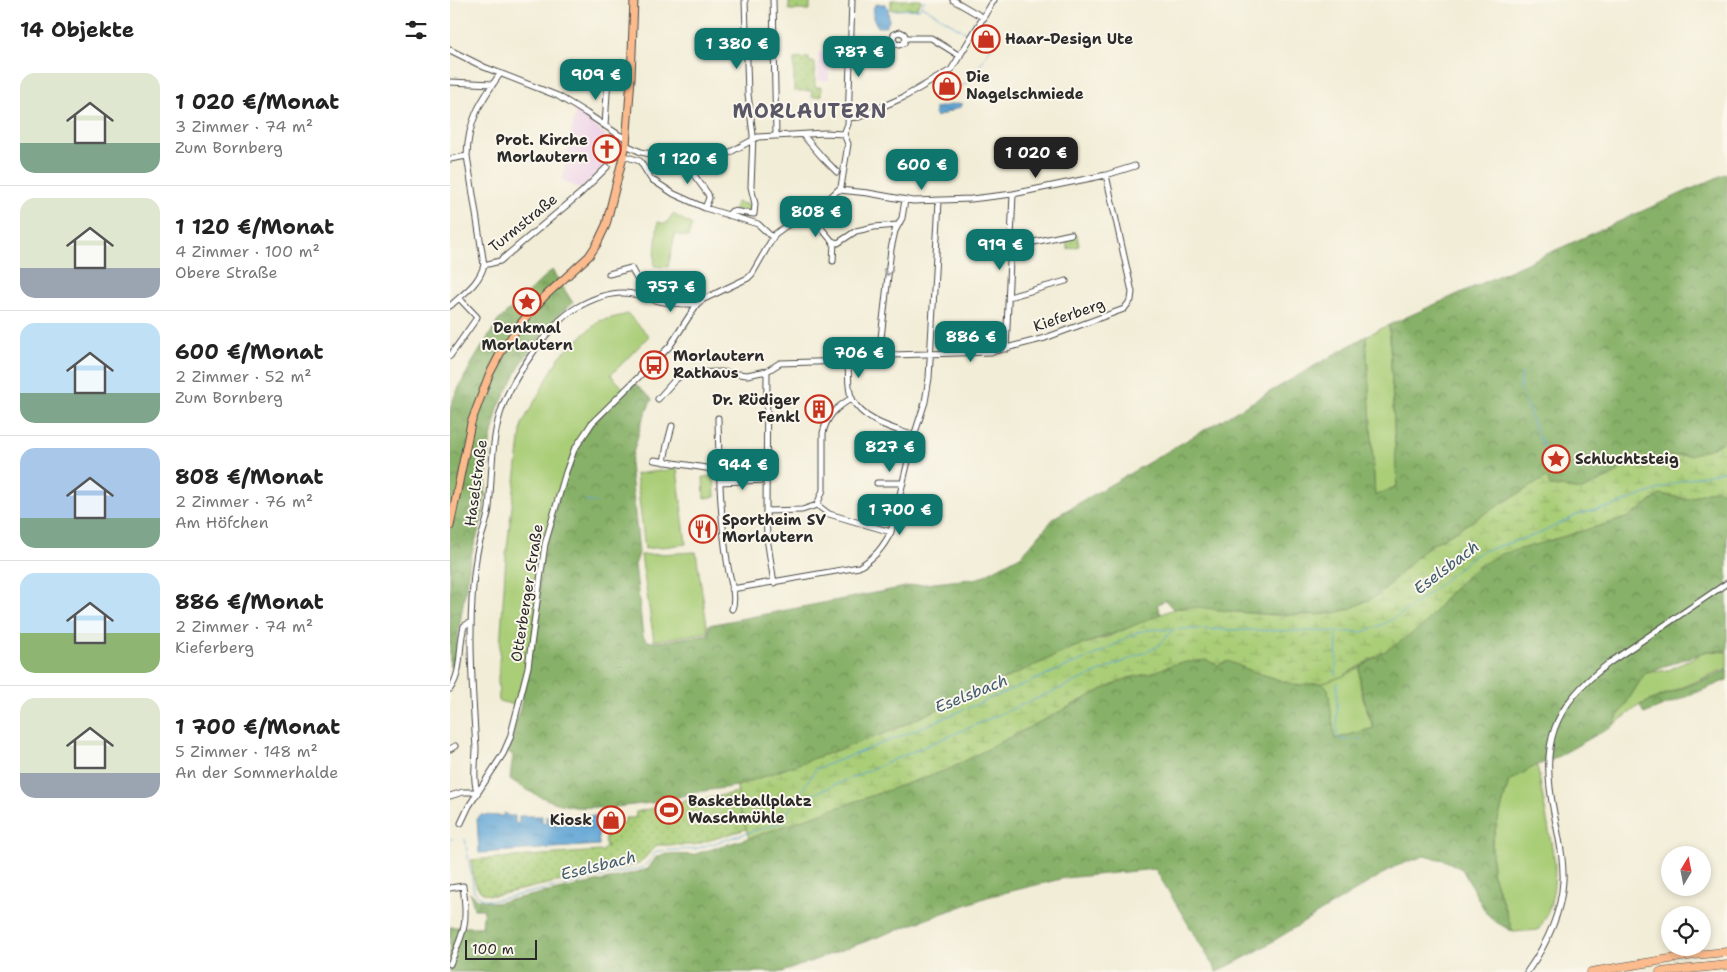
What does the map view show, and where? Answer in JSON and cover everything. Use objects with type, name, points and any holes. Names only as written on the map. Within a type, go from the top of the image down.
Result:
[{"type":"highway","points":[[1591,972],[1694,955],[1727,952]]},
{"type":"highway","points":[[1660,972],[1727,965]]},
{"type":"main road","points":[[450,526],[471,423],[489,375],[502,352],[532,310],[593,251],[606,225],[624,156],[626,141],[634,0]]},
{"type":"street","points":[[728,215],[732,212],[751,215],[755,213],[756,204],[750,187],[753,139],[748,94],[745,0]]},
{"type":"street","points":[[773,0],[776,135]]},
{"type":"street","name":"Otterberger Straße","points":[[461,823],[469,806],[503,754],[510,738],[528,667],[545,544],[574,450],[592,424],[670,346],[697,304],[748,278],[778,230],[811,216],[843,184],[848,144],[844,134],[848,118],[852,0]]},
{"type":"street","points":[[953,0],[984,18]]},
{"type":"street","points":[[848,118],[864,115],[914,92],[952,70],[994,0]]},
{"type":"street","points":[[906,38],[931,38],[960,56]]},
{"type":"street","points":[[450,50],[500,74],[558,96],[619,135],[640,152],[673,159],[690,165],[714,162],[753,139],[776,135],[844,134]]},
{"type":"street","points":[[484,265],[467,156],[467,144],[472,121],[481,100],[500,74]]},
{"type":"street","points":[[605,126],[608,77]]},
{"type":"street","points":[[450,82],[493,84]]},
{"type":"street","points":[[803,135],[837,172]]},
{"type":"street","points":[[637,160],[640,152]]},
{"type":"street","points":[[450,159],[467,156]]},
{"type":"street","points":[[624,156],[637,160],[657,184],[674,194],[705,208],[758,224],[772,237]]},
{"type":"street","points":[[690,165],[691,171],[708,194],[705,208]]},
{"type":"street","points":[[838,190],[905,200],[938,201],[1013,194],[1106,175],[1135,166]]},
{"type":"street","name":"Turmstraße","points":[[450,306],[474,285],[480,277],[484,265],[500,261],[581,193],[607,167]]},
{"type":"street","name":"Kieferberg","points":[[658,399],[674,381],[688,373],[721,372],[742,376],[767,371],[780,362],[848,361],[880,356],[975,353],[1006,349],[1072,329],[1112,314],[1129,305],[1132,292],[1106,175]]},
{"type":"street","points":[[1006,349],[1013,194]]},
{"type":"street","points":[[880,356],[891,249],[902,218],[905,200]]},
{"type":"street","points":[[732,589],[859,567],[872,559],[884,545],[891,532],[927,390],[931,354],[938,201]]},
{"type":"street","points":[[811,216],[834,242],[833,260]]},
{"type":"street","points":[[834,242],[840,242],[856,231],[898,225]]},
{"type":"street","points":[[1011,248],[1070,234]]},
{"type":"street","points":[[609,274],[631,268],[648,298]]},
{"type":"street","points":[[1009,297],[1066,281]]},
{"type":"street","name":"Haselstraße","points":[[478,792],[474,785],[476,749],[472,699],[471,622],[476,557],[488,515],[498,423],[503,405],[526,362],[556,325],[576,308],[610,294],[628,293],[677,304],[697,304]]},
{"type":"street","points":[[450,356],[476,319],[476,316],[459,298]]},
{"type":"street","points":[[848,361],[852,398],[860,411],[869,418],[914,436]]},
{"type":"street","points":[[767,371],[765,480],[768,547],[774,582]]},
{"type":"street","points":[[766,510],[802,510],[817,505],[823,490],[823,433],[825,426],[835,410],[852,398]]},
{"type":"street","points":[[718,418],[723,534],[734,604],[732,609]]},
{"type":"street","points":[[664,462],[666,444],[672,426]]},
{"type":"street","points":[[654,460],[720,470]]},
{"type":"street","points":[[720,482],[765,480]]},
{"type":"street","points":[[877,483],[903,482]]},
{"type":"street","points":[[817,505],[829,514],[891,532]]},
{"type":"street","points":[[1527,972],[1552,930],[1561,895],[1562,865],[1550,795],[1548,761],[1555,726],[1566,704],[1586,682],[1609,663],[1727,583]]},
{"type":"street","points":[[450,689],[455,682],[458,670],[464,626],[471,622]]},
{"type":"street","points":[[450,796],[463,792],[478,792]]},
{"type":"street","points":[[450,888],[463,886],[466,907],[466,923],[450,964]]},
{"type":"shaded area","points":[[828,52],[829,80],[819,81],[818,53]]},
{"type":"shaded area","points":[[576,110],[593,121],[591,124],[606,135],[595,159],[604,165],[580,189],[562,180]]},
{"type":"green space","points":[[789,0],[810,0],[810,10],[789,10]]},
{"type":"green space","points":[[891,0],[922,0],[916,9],[891,10]]},
{"type":"green space","points":[[809,58],[809,62],[815,62],[815,87],[821,87],[821,96],[812,97],[812,91],[794,91],[794,59]]},
{"type":"green space","points":[[1727,173],[1727,438],[1717,446],[1691,455],[1668,456],[1649,462],[1625,458],[1617,473],[1582,490],[1550,486],[1546,478],[1425,549],[1379,595],[1350,609],[1318,615],[1272,615],[1184,607],[1173,609],[1165,600],[1157,605],[1161,614],[1150,619],[1075,647],[886,733],[737,786],[697,792],[660,802],[616,807],[610,811],[596,807],[575,807],[557,803],[525,789],[510,779],[513,755],[508,752],[521,705],[528,667],[542,564],[566,472],[581,438],[633,382],[652,399],[642,421],[630,464],[639,553],[635,565],[643,636],[648,641],[657,642],[709,634],[709,625],[916,585],[979,578],[1022,555],[1055,517],[1366,336],[1375,496],[1397,486],[1389,325]]},
{"type":"green space","points":[[736,202],[753,206],[752,212],[734,210]]},
{"type":"green space","points":[[673,214],[692,225],[688,237],[675,234],[668,267],[654,266],[658,222],[666,224]]},
{"type":"green space","points":[[1077,235],[1079,246],[1068,249],[1065,238]]},
{"type":"green space","points":[[552,270],[573,303],[561,312],[523,360],[498,408],[490,442],[483,515],[471,556],[453,665],[450,667],[450,409],[455,395],[472,363],[498,321]]},
{"type":"green space","points":[[628,314],[649,336],[611,375],[625,390],[515,705],[499,701],[498,679],[506,556],[522,424],[560,356],[599,321]]},
{"type":"green space","points":[[1389,325],[1397,486],[1375,496],[1366,336]]},
{"type":"green space","points":[[1727,438],[1727,493],[1716,489],[1687,499],[1661,494],[1629,517],[1501,554],[1477,567],[1450,592],[1424,625],[1343,676],[1323,683],[1296,685],[1228,661],[1218,665],[1206,660],[1178,663],[1155,672],[1128,678],[1101,690],[949,769],[749,838],[738,803],[737,786],[886,733],[1075,647],[1107,637],[1173,609],[1197,607],[1272,615],[1318,615],[1350,609],[1379,595],[1425,549],[1547,477],[1550,486],[1582,490],[1617,473],[1625,458],[1640,453],[1649,462],[1668,456],[1691,455],[1717,446]]},
{"type":"green space","points":[[677,469],[686,544],[645,549],[636,474]]},
{"type":"green space","points":[[714,476],[715,497],[704,498],[703,477]]},
{"type":"green space","points":[[1716,489],[1727,493],[1727,651],[1707,651],[1645,673],[1612,726],[1550,761],[1537,765],[1509,781],[1492,842],[1492,872],[1513,932],[1496,922],[1486,913],[1462,869],[1444,860],[1424,856],[1394,867],[1257,951],[1217,972],[1155,869],[1065,878],[987,897],[782,972],[450,972],[450,927],[482,927],[484,909],[474,909],[470,893],[478,899],[495,903],[610,879],[648,869],[656,857],[664,854],[692,855],[749,838],[949,769],[1101,690],[1128,678],[1155,672],[1177,663],[1207,660],[1218,665],[1228,661],[1296,685],[1323,683],[1328,689],[1335,739],[1374,728],[1362,690],[1360,667],[1424,625],[1450,592],[1477,567],[1501,553],[1535,545],[1629,517],[1661,494],[1687,499]]},
{"type":"green space","points":[[696,552],[708,632],[654,641],[641,555]]},
{"type":"green space","points":[[1707,651],[1727,652],[1727,668],[1640,705],[1612,726],[1645,673],[1669,670]]},
{"type":"green space","points":[[1360,667],[1360,683],[1363,698],[1374,728],[1335,739],[1328,690],[1323,683],[1343,676]]},
{"type":"green space","points":[[1727,670],[1727,680],[1644,714],[1640,705]]},
{"type":"green space","points":[[1537,765],[1555,864],[1553,890],[1547,915],[1538,930],[1513,932],[1492,872],[1492,842],[1509,781]]},
{"type":"green space","points":[[738,792],[738,803],[746,829],[694,845],[657,845],[639,864],[497,895],[483,893],[479,890],[474,880],[471,860],[601,852],[608,845],[605,845],[605,830],[615,829],[614,824],[625,823],[625,818],[635,818],[636,812],[693,799],[705,799]]},
{"type":"water","points":[[878,4],[885,4],[888,7],[889,21],[886,27],[878,27],[873,18],[873,9]]},
{"type":"water","points":[[962,103],[962,106],[937,117],[935,115],[935,108]]},
{"type":"water","points":[[504,813],[507,816],[515,816],[515,823],[517,824],[519,816],[542,816],[542,823],[544,824],[546,823],[546,816],[569,816],[569,823],[571,824],[573,823],[573,816],[597,816],[599,845],[479,853],[477,818],[481,815],[503,816]]},
{"type":"waterway","points":[[894,10],[919,9],[925,0]]},
{"type":"waterway","points":[[922,6],[970,35]]},
{"type":"waterway","points":[[937,100],[970,81],[991,48],[978,40]]},
{"type":"waterway","points":[[1522,373],[1520,388],[1535,429],[1554,468]]},
{"type":"waterway","name":"Eselsbach","points":[[465,839],[474,891],[477,895],[488,900],[500,899],[644,867],[657,851],[695,849],[783,822],[793,803],[816,769],[896,738],[1099,653],[1138,632],[1154,629],[1361,632],[1389,621],[1420,600],[1473,556],[1483,551],[1541,533],[1579,514],[1613,506],[1681,481],[1727,470]]},
{"type":"waterway","points":[[585,501],[592,502]]},
{"type":"waterway","name":"Eselsbach","points":[[795,802],[1157,647],[1172,631]]},
{"type":"waterway","points":[[1336,675],[1337,631]]},
{"type":"waterway","points":[[1337,683],[1337,736],[1342,740],[1361,739]]},
{"type":"place","name":"Haar-Design Ute","points":[[986,39]]},
{"type":"place","name":"Die Nagelschmiede","points":[[947,86]]},
{"type":"place","name":"Prot. Kirche Morlautern","points":[[607,149]]},
{"type":"place","name":"Denkmal Morlautern","points":[[527,302]]},
{"type":"place","name":"Morlautern Rathaus","points":[[654,365]]},
{"type":"place","name":"Dr. Rüdiger Fenkl","points":[[819,409]]},
{"type":"place","name":"Schluchtsteig","points":[[1556,459]]},
{"type":"place","name":"Sportheim SV Morlautern","points":[[703,529]]},
{"type":"place","name":"Basketballplatz Waschmühle","points":[[669,810]]},
{"type":"place","name":"Kiosk","points":[[611,820]]},
{"type":"district","name":"MORLAUTERN","points":[[810,111]]}]
